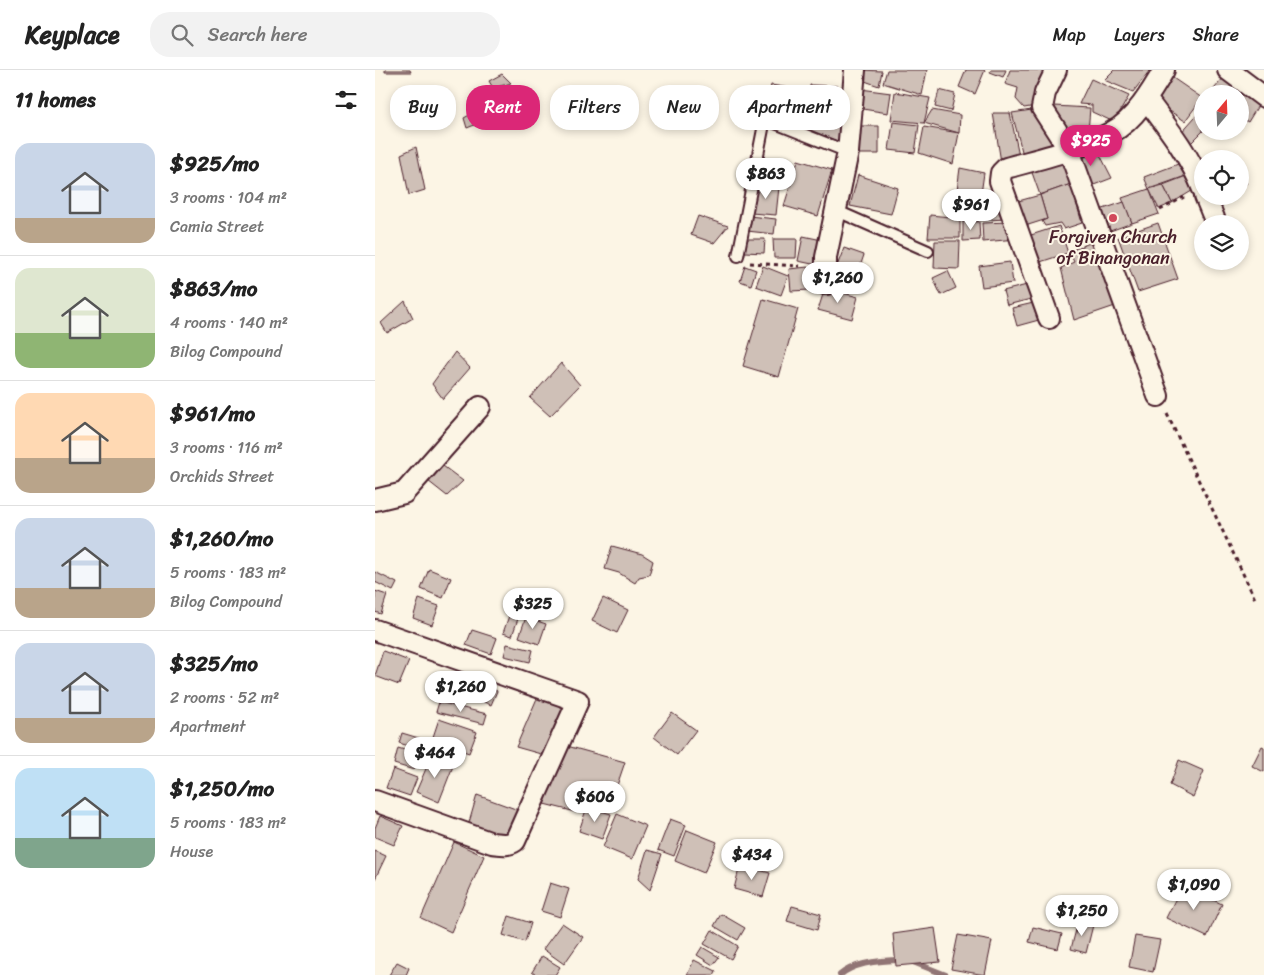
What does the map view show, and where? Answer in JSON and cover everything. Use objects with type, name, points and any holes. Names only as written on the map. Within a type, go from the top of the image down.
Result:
[{"type":"street","points":[[826,284],[826,257],[848,152],[855,70]]},
{"type":"street","points":[[1056,70],[1045,94],[1042,108],[1069,150],[1158,396]]},
{"type":"street","points":[[1049,318],[1000,181],[1001,173],[1006,168],[1069,150],[1114,132],[1147,100],[1164,70]]},
{"type":"street","points":[[1227,70],[1264,97]]},
{"type":"street","points":[[1147,100],[1180,145],[1194,169]]},
{"type":"street","points":[[375,500],[404,493],[480,407]]},
{"type":"street","points":[[375,630],[577,701],[515,841],[512,843],[507,845],[492,843],[375,801]]},
{"type":"lane","points":[[738,256],[765,118],[848,152]]},
{"type":"lane","points":[[835,210],[928,251]]},
{"type":"path","points":[[1160,210],[1194,195]]},
{"type":"path","points":[[738,256],[743,262],[800,266]]},
{"type":"path","points":[[1158,396],[1256,601]]},
{"type":"building","points":[[385,70],[410,70],[411,72],[385,72]]},
{"type":"building","points":[[860,70],[882,71],[879,86],[859,79]]},
{"type":"building","points":[[887,70],[927,70],[922,95],[883,83]]},
{"type":"building","points":[[966,70],[985,70],[975,94],[959,87]]},
{"type":"building","points":[[991,70],[1006,70],[1003,77],[990,72]]},
{"type":"building","points":[[1010,70],[1050,70],[1036,106],[1024,108],[1016,99],[1018,88],[1005,84]]},
{"type":"building","points":[[1114,70],[1150,70],[1133,92],[1104,80]]},
{"type":"building","points":[[502,74],[511,83],[491,85],[489,81]]},
{"type":"building","points":[[1170,76],[1194,92],[1194,109],[1185,121],[1153,100]]},
{"type":"building","points":[[1224,77],[1234,85],[1217,85]]},
{"type":"building","points":[[1091,79],[1129,96],[1114,122],[1092,112],[1092,105],[1079,104]]},
{"type":"building","points":[[853,88],[891,93],[888,113],[850,107]]},
{"type":"building","points":[[939,90],[955,94],[951,111],[935,107]]},
{"type":"building","points":[[895,92],[930,98],[924,123],[891,120]]},
{"type":"building","points":[[1249,96],[1259,104],[1249,120]]},
{"type":"building","points":[[1054,106],[1090,108],[1088,132],[1060,131],[1052,118]]},
{"type":"building","points":[[1038,109],[1060,148],[1024,159],[1012,113]]},
{"type":"building","points":[[932,110],[960,115],[959,133],[924,123]]},
{"type":"building","points":[[993,113],[1010,113],[1020,160],[1001,162]]},
{"type":"building","points":[[1194,118],[1194,140],[1188,146],[1179,135]]},
{"type":"building","points":[[893,122],[919,125],[915,153],[889,150]]},
{"type":"building","points":[[857,126],[879,126],[879,154],[858,154]]},
{"type":"building","points":[[924,127],[959,133],[953,164],[919,153]]},
{"type":"building","points":[[808,130],[840,130],[840,142]]},
{"type":"building","points":[[1095,145],[1112,178],[1086,188],[1072,154]]},
{"type":"building","points":[[416,147],[425,190],[409,195],[401,154]]},
{"type":"building","points":[[1062,157],[1071,184],[1040,195],[1030,167]]},
{"type":"building","points":[[798,160],[832,170],[818,216],[784,206]]},
{"type":"building","points":[[1186,161],[1194,173],[1149,189],[1144,177]]},
{"type":"building","points":[[960,168],[984,173],[980,201],[956,198]]},
{"type":"building","points":[[1194,173],[1194,190],[1172,203],[1163,185]]},
{"type":"building","points":[[858,175],[898,188],[891,214],[850,206]]},
{"type":"building","points":[[759,184],[779,187],[776,215],[751,213]]},
{"type":"building","points":[[1071,184],[1082,223],[1064,229],[1060,223],[1045,226],[1042,221],[1047,219],[1040,195]]},
{"type":"building","points":[[1163,185],[1172,203],[1159,209],[1149,189]]},
{"type":"building","points":[[1149,189],[1159,214],[1132,223],[1122,198]]},
{"type":"building","points":[[1040,195],[1047,219],[1022,227],[1015,202]]},
{"type":"building","points":[[958,201],[1004,202],[1007,219],[967,221],[963,216],[957,215]]},
{"type":"building","name":"Forgiven Church of Binangonan","points":[[1124,202],[1132,223],[1102,234],[1094,212]]},
{"type":"building","points":[[930,215],[960,218],[960,238],[928,238]]},
{"type":"building","points":[[698,216],[728,226],[714,243],[691,235]]},
{"type":"building","points":[[749,216],[776,219],[774,234],[747,231]]},
{"type":"building","points":[[963,221],[979,222],[980,240],[963,241]]},
{"type":"building","points":[[1009,222],[1016,239],[983,242],[982,223]]},
{"type":"building","points":[[1158,223],[1178,279],[1138,292],[1118,237]]},
{"type":"building","points":[[1059,226],[1068,253],[1037,263],[1028,236]]},
{"type":"building","points":[[803,236],[822,240],[817,265],[798,261]]},
{"type":"building","points":[[745,239],[765,239],[764,253],[745,252]]},
{"type":"building","points":[[773,239],[797,239],[796,258],[774,258]]},
{"type":"building","points":[[935,241],[960,241],[959,269],[934,268]]},
{"type":"building","points":[[1095,241],[1118,305],[1074,320],[1061,268],[1074,262],[1069,251]]},
{"type":"building","points":[[844,248],[864,255],[855,281],[834,274]]},
{"type":"building","points":[[1010,262],[1013,283],[982,287],[979,266]]},
{"type":"building","points":[[745,266],[756,270],[751,285],[740,281]]},
{"type":"building","points":[[763,266],[788,276],[781,295],[756,286]]},
{"type":"building","points":[[808,267],[810,290],[791,291],[789,269]]},
{"type":"building","points":[[948,271],[956,288],[941,295],[933,278]]},
{"type":"building","points":[[1035,283],[1039,297],[1007,305],[1003,291]]},
{"type":"building","points":[[825,288],[858,297],[852,319],[818,310]]},
{"type":"building","points":[[763,299],[798,309],[779,377],[743,366]]},
{"type":"building","points":[[405,301],[413,318],[387,333],[381,323]]},
{"type":"building","points":[[1042,301],[1046,318],[1017,326],[1012,308]]},
{"type":"building","points":[[455,352],[470,368],[443,399],[432,384]]},
{"type":"building","points":[[561,363],[580,385],[550,416],[530,398]]},
{"type":"building","points":[[439,463],[463,481],[447,496],[428,481]]},
{"type":"building","points":[[612,546],[642,554],[653,561],[649,575],[639,577],[635,583],[619,573],[605,569]]},
{"type":"building","points":[[429,569],[451,578],[443,598],[421,589]]},
{"type":"building","points":[[375,572],[397,583],[393,591],[375,582]]},
{"type":"building","points":[[375,591],[387,595],[381,614],[375,612]]},
{"type":"building","points":[[603,598],[628,610],[617,633],[592,621]]},
{"type":"building","points":[[419,599],[439,606],[432,625],[413,618]]},
{"type":"building","points":[[511,610],[520,613],[512,636],[503,633]]},
{"type":"building","points":[[526,617],[546,624],[539,644],[519,637]]},
{"type":"building","points":[[472,630],[497,638],[491,654],[466,645]]},
{"type":"building","points":[[507,644],[533,650],[530,662],[504,656]]},
{"type":"building","points":[[383,651],[409,661],[399,685],[375,676]]},
{"type":"building","points":[[447,676],[468,684],[460,703],[440,695]]},
{"type":"building","points":[[479,682],[497,691],[491,705],[472,697]]},
{"type":"building","points":[[538,696],[568,708],[548,756],[516,747]]},
{"type":"building","points":[[439,702],[487,714],[484,724],[436,712]]},
{"type":"building","points":[[672,713],[696,730],[677,755],[654,737]]},
{"type":"building","points":[[439,719],[477,732],[469,753],[432,740]]},
{"type":"building","points":[[402,733],[422,739],[419,749],[399,743]]},
{"type":"building","points":[[567,746],[625,762],[610,806],[581,800],[576,812],[544,804]]},
{"type":"building","points":[[1262,746],[1264,747],[1264,772],[1252,766]]},
{"type":"building","points":[[398,748],[418,754],[414,770],[394,764]]},
{"type":"building","points":[[431,757],[453,766],[439,802],[416,792]]},
{"type":"building","points":[[1179,760],[1204,771],[1193,797],[1170,785]]},
{"type":"building","points":[[393,769],[417,778],[410,796],[386,788]]},
{"type":"building","points":[[477,795],[532,815],[522,845],[468,826]]},
{"type":"building","points":[[587,807],[611,814],[602,839],[579,831]]},
{"type":"building","points":[[617,814],[646,826],[632,859],[603,847]]},
{"type":"building","points":[[380,816],[403,826],[394,845],[375,837],[375,828]]},
{"type":"building","points":[[670,819],[686,825],[674,856],[658,850]]},
{"type":"building","points":[[687,830],[717,842],[704,873],[675,861]]},
{"type":"building","points":[[454,842],[484,856],[451,932],[421,918]]},
{"type":"building","points":[[647,850],[662,854],[650,890],[638,879]]},
{"type":"building","points":[[375,851],[386,856],[375,879]]},
{"type":"building","points":[[740,865],[770,873],[763,897],[734,889]]},
{"type":"building","points":[[550,883],[569,889],[560,917],[541,911]]},
{"type":"building","points":[[1182,886],[1222,904],[1207,937],[1166,918]]},
{"type":"building","points":[[792,906],[821,914],[817,930],[787,921]]},
{"type":"building","points":[[721,914],[745,928],[738,940],[714,926]]},
{"type":"building","points":[[509,916],[531,923],[525,942],[503,935]]},
{"type":"building","points":[[1078,922],[1093,925],[1086,953],[1071,949]]},
{"type":"building","points":[[562,923],[583,937],[564,964],[543,949]]},
{"type":"building","points":[[1033,927],[1062,934],[1058,949],[1029,942]]},
{"type":"building","points":[[935,928],[940,962],[896,966],[893,934]]},
{"type":"building","points":[[712,930],[738,946],[731,959],[704,944]]},
{"type":"building","points":[[958,935],[992,941],[985,975],[951,969]]},
{"type":"building","points":[[1135,936],[1160,940],[1153,972],[1129,967]]},
{"type":"building","points":[[702,947],[719,957],[713,965],[697,955]]},
{"type":"building","points":[[542,956],[560,967],[555,975],[536,975],[532,972]]},
{"type":"building","points":[[694,960],[716,971],[714,975],[687,975]]},
{"type":"building","points":[[397,962],[409,968],[406,975],[389,975]]},
{"type":"waterway","points":[[840,975],[853,967],[879,961],[903,960]]},
{"type":"waterway","points":[[913,962],[946,975]]},
{"type":"place","name":"Forgiven Church of Binangonan","points":[[1113,218]]}]
